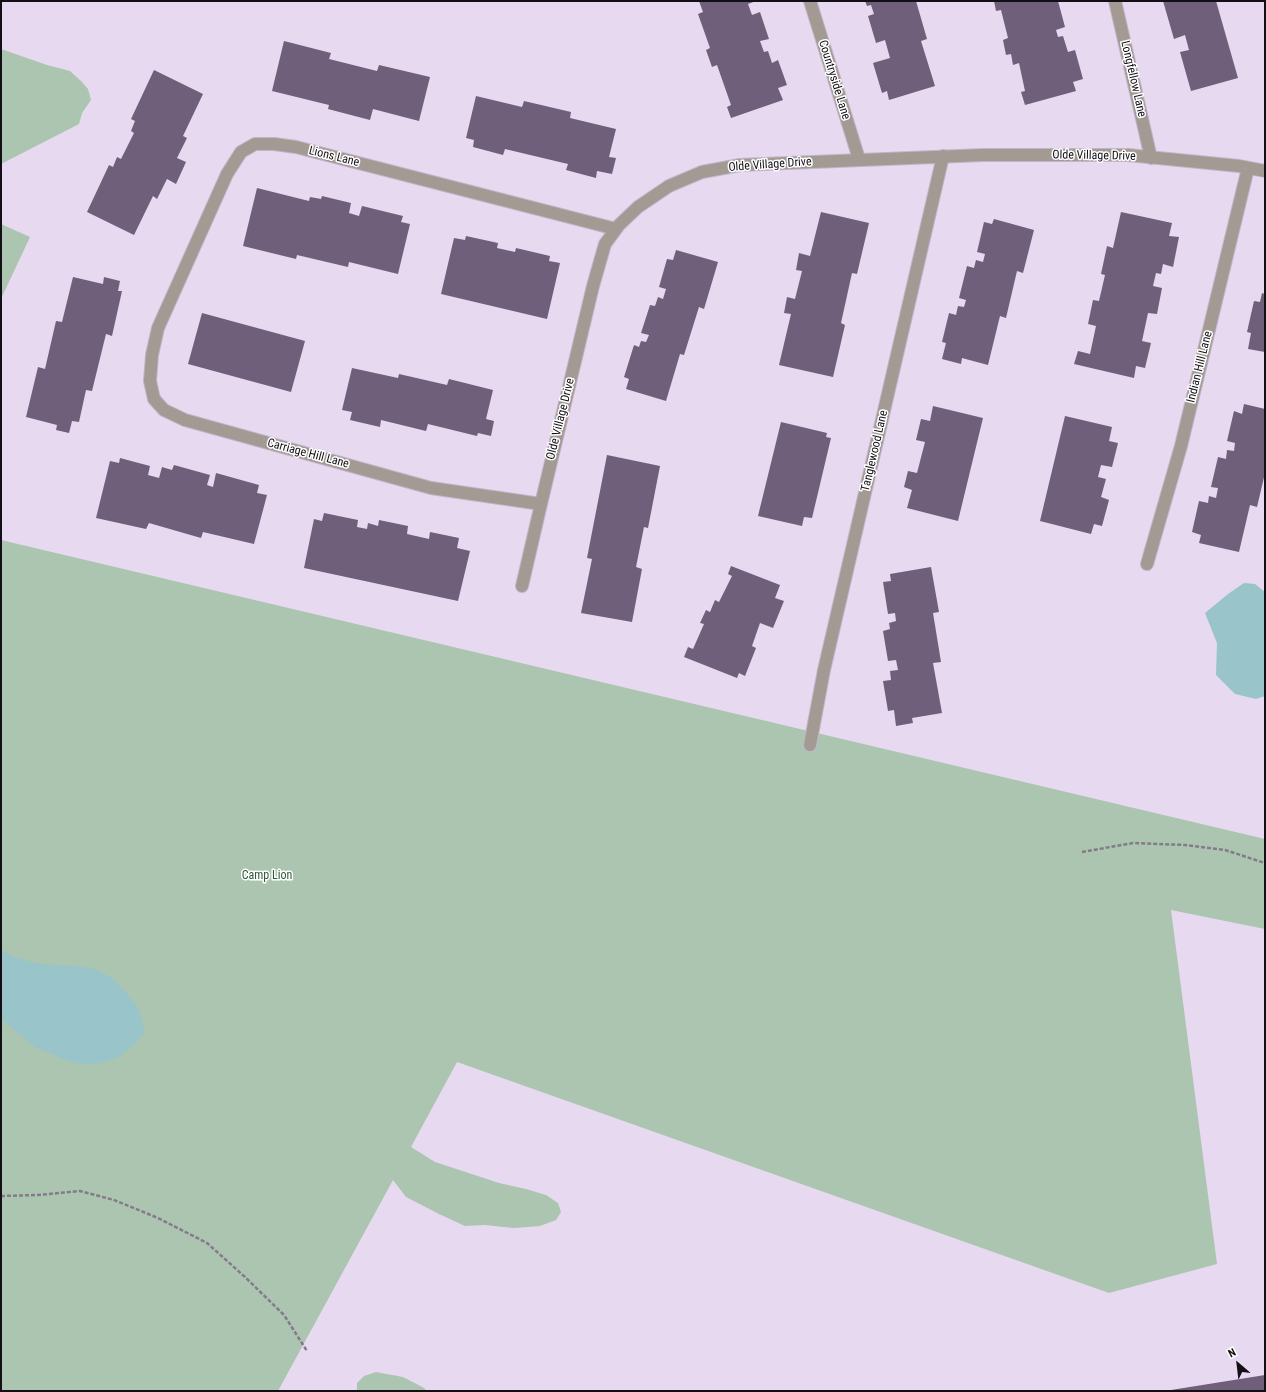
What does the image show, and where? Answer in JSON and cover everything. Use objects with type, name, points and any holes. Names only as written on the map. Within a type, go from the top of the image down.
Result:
[{"type":"street","name":"Countryside Lane","points":[[810,1],[859,159]]},
{"type":"street","name":"Longfellow Lane","points":[[1115,1],[1151,158]]},
{"type":"street","name":"Lions Lane","points":[[158,328],[227,174],[241,152],[255,144],[274,144],[296,147],[616,229]]},
{"type":"street","name":"Olde Village Drive","points":[[522,586],[540,504],[605,244],[619,225],[638,207],[669,186],[702,172],[740,165],[943,156],[1077,154],[1128,155],[1265,171]]},
{"type":"street","name":"Tanglewood Lane","points":[[810,745],[824,670],[943,156]]},
{"type":"street","name":"Indian Hill Lane","points":[[1147,564],[1181,446],[1248,168]]},
{"type":"street","name":"Carriage Hill Lane","points":[[158,328],[152,356],[150,381],[154,399],[164,410],[185,420],[431,488],[540,504]]},
{"type":"path","points":[[1082,852],[1133,844],[1185,845],[1225,850],[1265,863]]},
{"type":"path","points":[[1,1196],[38,1195],[80,1191],[114,1200],[158,1218],[207,1243],[284,1315],[307,1351]]},
{"type":"green space","points":[[1,49],[47,65],[70,71],[88,89],[91,100],[82,113],[79,124],[1,164]]},
{"type":"green space","points":[[1,224],[30,237],[1,299]]},
{"type":"green space","name":"Camp Lion","points":[[1,540],[1265,839],[1265,929],[1171,910],[1217,1264],[1109,1293],[457,1062],[411,1147],[435,1162],[499,1183],[546,1195],[558,1203],[561,1212],[556,1220],[540,1226],[514,1228],[484,1225],[465,1226],[406,1197],[393,1180],[278,1391],[1,1391]]},
{"type":"green space","points":[[376,1372],[403,1377],[427,1391],[357,1391],[357,1383],[364,1376]]},
{"type":"shaded area","points":[[1244,583],[1255,584],[1265,592],[1265,696],[1256,699],[1235,694],[1216,675],[1217,643],[1205,613]]},
{"type":"shaded area","points":[[1,950],[14,957],[40,964],[77,966],[95,969],[114,979],[137,1006],[143,1023],[144,1033],[134,1045],[120,1056],[105,1062],[88,1065],[71,1062],[35,1047],[1,1019]]},
{"type":"building","points":[[699,1],[756,1],[748,4],[752,15],[760,12],[769,39],[760,41],[764,52],[768,51],[772,63],[778,60],[787,85],[778,88],[783,100],[731,118],[727,107],[731,105],[717,65],[712,67],[706,50],[710,48],[698,14],[703,12]]},
{"type":"building","points":[[865,1],[916,1],[927,39],[921,41],[935,86],[889,100],[887,91],[882,93],[873,63],[890,58],[885,40],[876,43],[868,16],[874,14],[871,5],[867,6]]},
{"type":"building","points":[[994,1],[1058,1],[1065,27],[1056,30],[1058,37],[1063,36],[1068,52],[1075,50],[1083,79],[1073,82],[1076,91],[1025,105],[1021,92],[1025,91],[1019,63],[1013,65],[1011,54],[1006,55],[1003,40],[1008,38],[1001,10],[996,11]]},
{"type":"building","points":[[1163,1],[1216,1],[1238,78],[1191,91],[1180,52],[1189,50],[1185,35],[1174,39]]},
{"type":"building","points":[[284,41],[331,53],[329,59],[377,71],[379,65],[430,77],[419,121],[373,109],[370,120],[328,109],[329,105],[272,91]]},
{"type":"building","points":[[154,70],[203,94],[183,136],[187,138],[177,158],[186,162],[176,184],[167,179],[157,199],[153,196],[134,235],[87,212],[109,165],[113,167],[117,157],[121,159],[134,133],[131,131],[135,121],[131,119]]},
{"type":"building","points":[[476,96],[522,107],[524,101],[571,112],[570,118],[616,129],[609,157],[616,158],[612,174],[597,171],[596,178],[566,170],[568,164],[505,149],[503,155],[473,147],[474,140],[466,138]]},
{"type":"building","points":[[257,188],[309,201],[310,197],[321,199],[322,196],[351,203],[349,213],[359,216],[362,206],[403,216],[401,222],[410,224],[398,274],[349,262],[348,267],[297,255],[296,259],[243,246]]},
{"type":"building","points":[[821,212],[869,223],[857,274],[852,273],[841,323],[845,325],[833,377],[779,365],[791,314],[784,313],[787,297],[795,299],[802,271],[796,270],[799,253],[810,256]]},
{"type":"building","points":[[1121,212],[1172,223],[1169,236],[1179,237],[1173,267],[1163,264],[1161,274],[1156,273],[1153,286],[1162,288],[1157,314],[1148,313],[1142,341],[1151,343],[1145,368],[1136,366],[1134,378],[1074,364],[1078,351],[1090,354],[1096,326],[1088,324],[1093,300],[1099,301],[1105,275],[1101,274],[1107,246],[1113,248]]},
{"type":"building","points":[[994,219],[1034,230],[1023,273],[1017,271],[1006,318],[1000,316],[988,365],[962,358],[961,364],[942,359],[946,343],[942,342],[949,313],[956,315],[958,306],[964,307],[966,300],[959,298],[967,266],[974,268],[976,260],[983,262],[985,254],[977,252],[984,222],[992,224]]},
{"type":"building","points":[[466,236],[498,243],[497,248],[515,252],[516,248],[550,256],[549,261],[560,263],[547,319],[441,294],[454,238],[465,240]]},
{"type":"building","points":[[676,250],[718,262],[704,309],[699,307],[684,355],[680,354],[666,401],[626,389],[629,379],[624,377],[634,345],[639,347],[641,341],[646,342],[649,335],[641,333],[650,305],[655,306],[658,297],[663,299],[666,289],[659,287],[667,259],[673,260]]},
{"type":"building","points":[[73,277],[103,284],[104,277],[120,281],[118,291],[122,291],[112,336],[106,334],[92,391],[86,390],[79,422],[72,421],[69,433],[56,430],[57,425],[26,417],[38,367],[45,369],[56,321],[62,322]]},
{"type":"building","points":[[1262,293],[1265,294],[1265,352],[1248,349],[1251,333],[1247,332],[1254,301],[1260,302]]},
{"type":"building","points":[[202,313],[305,341],[291,392],[188,364]]},
{"type":"building","points":[[352,368],[398,378],[399,374],[447,385],[449,379],[493,390],[486,419],[494,421],[491,436],[478,433],[477,436],[428,424],[426,431],[381,420],[380,427],[350,420],[352,412],[342,410]]},
{"type":"building","points":[[1244,404],[1265,409],[1265,473],[1257,507],[1250,505],[1239,552],[1199,543],[1201,535],[1192,532],[1199,501],[1208,503],[1209,496],[1216,498],[1218,488],[1211,487],[1218,457],[1226,459],[1227,450],[1234,451],[1235,443],[1227,441],[1234,411],[1242,414]]},
{"type":"building","points":[[933,406],[983,418],[958,521],[907,508],[912,490],[904,487],[908,471],[917,473],[925,442],[916,440],[921,419],[930,421]]},
{"type":"building","points":[[1065,416],[1112,427],[1109,441],[1118,443],[1112,467],[1101,465],[1098,477],[1106,479],[1101,497],[1109,500],[1102,526],[1094,524],[1091,534],[1040,521]]},
{"type":"building","points":[[781,422],[827,433],[826,437],[831,438],[812,518],[804,517],[802,526],[758,516]]},
{"type":"building","points":[[607,455],[660,466],[648,528],[644,527],[636,567],[642,569],[632,622],[581,613],[592,559],[587,558]]},
{"type":"building","points":[[120,458],[150,466],[148,475],[159,478],[162,467],[172,470],[174,465],[210,475],[207,485],[213,487],[216,473],[259,485],[257,493],[267,495],[254,544],[203,532],[201,538],[149,523],[146,529],[96,518],[110,461],[119,463]]},
{"type":"building","points":[[324,513],[358,520],[357,527],[367,529],[368,523],[378,526],[379,520],[408,526],[407,534],[429,539],[430,532],[459,538],[457,548],[470,551],[458,601],[304,568],[314,519],[322,521]]},
{"type":"building","points":[[731,566],[780,585],[775,598],[784,601],[773,628],[760,623],[752,646],[756,648],[745,676],[739,673],[737,678],[684,657],[688,647],[693,649],[704,624],[700,623],[706,610],[710,612],[715,600],[719,602],[732,576],[728,574]]},
{"type":"building","points":[[931,567],[939,612],[933,613],[941,662],[933,663],[942,713],[912,718],[913,723],[896,726],[894,710],[888,711],[883,681],[891,680],[890,671],[898,670],[896,660],[888,661],[883,631],[890,629],[889,623],[896,621],[895,613],[888,614],[883,582],[891,581],[890,574]]},
{"type":"building","points":[[1265,1375],[1265,1391],[1171,1391],[1171,1390]]}]
